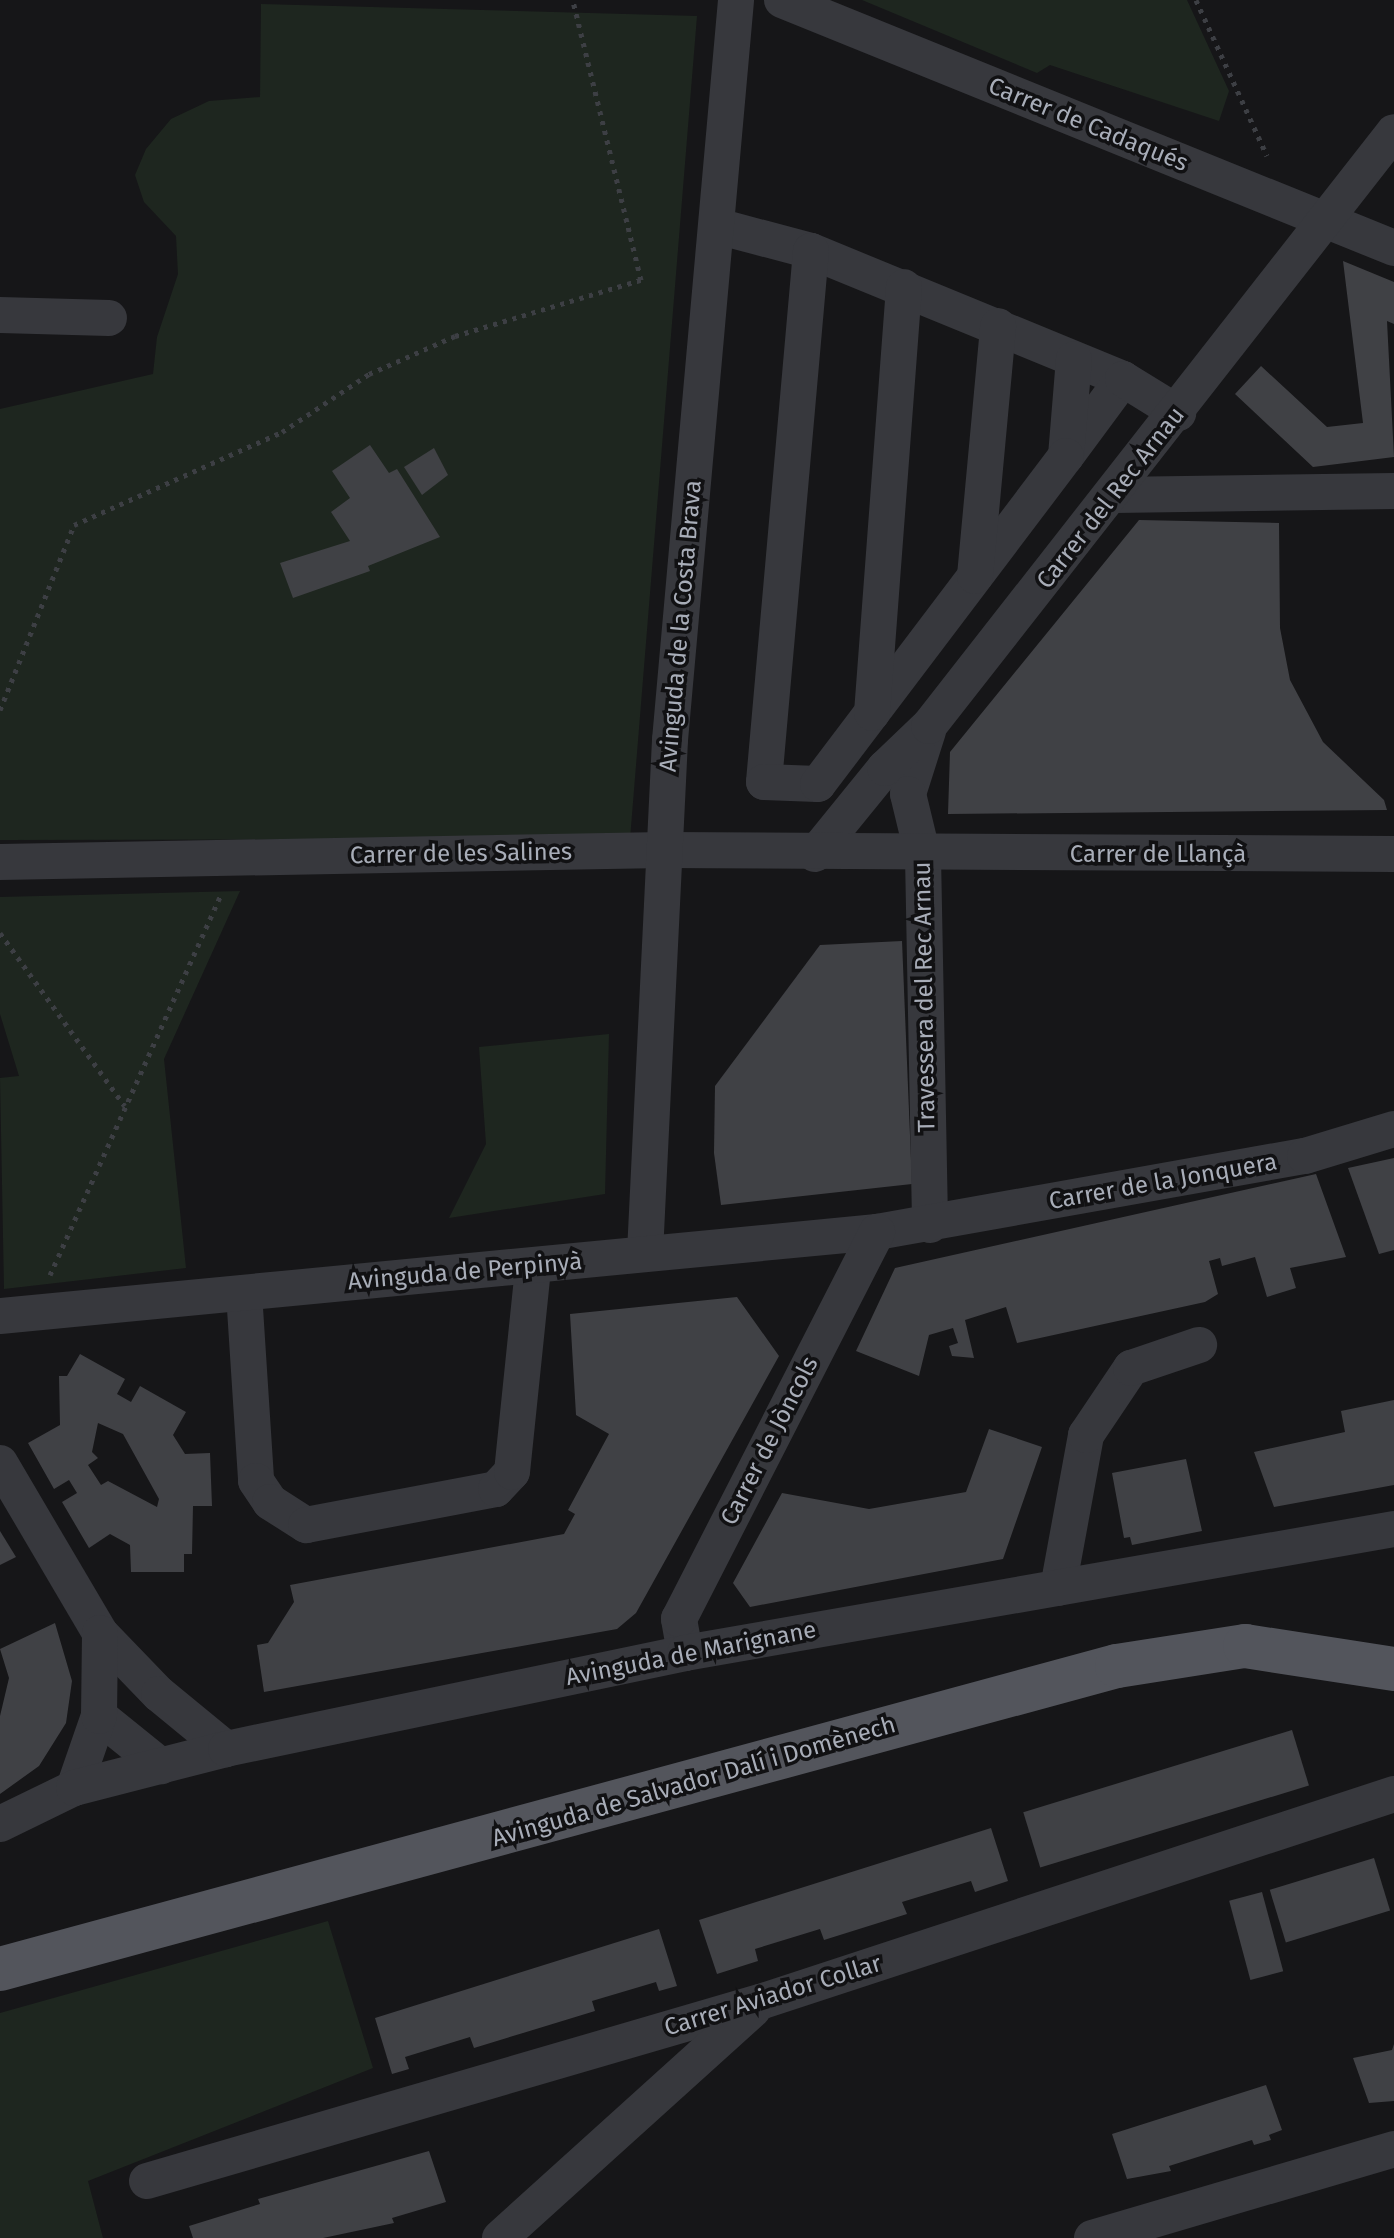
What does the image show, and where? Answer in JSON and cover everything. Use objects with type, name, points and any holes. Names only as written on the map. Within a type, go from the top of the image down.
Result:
[{"type":"main road","name":"Avinguda de Salvador Dalí i Domènech","points":[[0,1969],[1117,1666],[1245,1646],[1394,1669]]},
{"type":"street","name":"Avinguda de la Costa Brava","points":[[645,1253],[664,850],[736,0]]},
{"type":"street","name":"Carrer de Cadaqués","points":[[782,0],[1394,248]]},
{"type":"street","name":"Carrer del Rec Arnau","points":[[815,854],[885,768],[929,726],[1114,495],[1394,132]]},
{"type":"street","points":[[717,226],[811,251],[904,287],[1123,379],[1178,413]]},
{"type":"street","points":[[811,251],[764,782],[818,784],[1123,379]]},
{"type":"street","points":[[872,713],[904,287]]},
{"type":"street","points":[[0,315],[109,318]]},
{"type":"street","points":[[975,576],[998,326]]},
{"type":"street","points":[[1066,456],[1074,359]]},
{"type":"street","points":[[1114,495],[1394,491]]},
{"type":"street","name":"Travessera del Rec Arnau","points":[[929,726],[908,794],[923,856],[930,1225]]},
{"type":"street","name":"Carrer de les Salines","points":[[0,862],[664,850],[923,856]]},
{"type":"street","name":"Carrer de Llançà","points":[[923,856],[1394,854]]},
{"type":"street","name":"Carrer de la Jonquera","points":[[930,1225],[1305,1156],[1394,1129]]},
{"type":"street","name":"Avinguda de Perpinyà","points":[[0,1316],[533,1268],[645,1253],[930,1225]]},
{"type":"street","name":"Carrer de Jòncols","points":[[685,1653],[679,1619],[877,1232]]},
{"type":"street","points":[[244,1293],[256,1481],[270,1502],[306,1525],[496,1489],[512,1472],[533,1268]]},
{"type":"street","points":[[1058,1588],[1086,1435],[1131,1368],[1199,1345]]},
{"type":"street","points":[[0,1463],[100,1633],[159,1694],[226,1749]]},
{"type":"street","name":"Avinguda de Marignane","points":[[0,1824],[74,1788],[226,1749],[685,1653],[1394,1529]]},
{"type":"street","points":[[74,1788],[99,1716],[100,1633]]},
{"type":"street","points":[[99,1716],[161,1766]]},
{"type":"street","name":"Carrer Aviador Collar","points":[[147,2181],[760,2002],[1394,1794]]},
{"type":"street","points":[[500,2238],[760,2002]]},
{"type":"street","points":[[1092,2238],[1394,2149]]},
{"type":"path","points":[[0,710],[74,525],[282,432],[383,367],[455,336],[641,280],[573,0]]},
{"type":"path","points":[[1196,0],[1271,165],[1259,194]]},
{"type":"path","points":[[47,1311],[48,1280],[221,894],[220,858]]},
{"type":"path","points":[[0,933],[125,1107]]},
{"type":"shaded area","points":[[862,0],[1187,0],[1229,91],[1219,121],[1050,65],[1037,73]]},
{"type":"shaded area","points":[[261,4],[697,16],[630,839],[0,840],[0,409],[153,374],[157,337],[178,274],[176,236],[144,202],[135,175],[146,149],[171,119],[209,101],[260,97]]},
{"type":"shaded area","points":[[240,891],[164,1059],[186,1268],[4,1289],[0,1078],[19,1076],[0,1014],[0,897]]},
{"type":"shaded area","points":[[609,1034],[605,1194],[449,1218],[486,1144],[479,1047]]},
{"type":"shaded area","points":[[328,1921],[373,2068],[88,2181],[103,2238],[0,2238],[0,2013]]},
{"type":"building","points":[[1343,261],[1394,282],[1394,324],[1387,321],[1394,457],[1313,467],[1235,394],[1261,366],[1327,427],[1363,423]]},
{"type":"building","points":[[370,445],[389,473],[397,469],[440,537],[368,566],[370,571],[293,598],[280,563],[350,541],[331,512],[350,498],[332,471]]},
{"type":"building","points":[[434,448],[448,475],[422,495],[404,467]]},
{"type":"building","points":[[1139,520],[1279,523],[1280,628],[1290,680],[1323,742],[1384,800],[1387,810],[948,814],[950,752]]},
{"type":"building","points":[[902,941],[912,1184],[721,1205],[714,1153],[715,1086],[820,945]]},
{"type":"building","points":[[1394,1158],[1394,1250],[1379,1254],[1348,1168]]},
{"type":"building","points":[[1316,1174],[1346,1257],[1290,1268],[1296,1288],[1267,1297],[1255,1257],[1222,1266],[1220,1258],[1209,1261],[1218,1294],[1205,1302],[1017,1343],[1006,1307],[965,1320],[974,1358],[952,1356],[949,1346],[958,1343],[953,1328],[929,1335],[919,1376],[856,1351],[895,1268]]},
{"type":"building","points":[[737,1297],[779,1356],[636,1613],[617,1629],[264,1692],[257,1645],[268,1643],[294,1602],[290,1585],[564,1534],[575,1514],[568,1510],[609,1434],[576,1415],[570,1314]]},
{"type":"building","points":[[80,1354],[125,1379],[117,1394],[131,1402],[140,1386],[186,1412],[173,1435],[185,1454],[210,1453],[212,1506],[193,1506],[192,1554],[184,1554],[184,1572],[131,1572],[130,1545],[110,1534],[89,1548],[62,1502],[77,1493],[69,1480],[54,1489],[28,1443],[60,1425],[59,1376],[67,1376]],"holes":[[[98,1423],[123,1434],[159,1499],[157,1507],[108,1481],[101,1485],[88,1465],[98,1458],[92,1452]]]},
{"type":"building","points":[[1394,1400],[1394,1485],[1274,1507],[1254,1452],[1345,1432],[1341,1411]]},
{"type":"building","points":[[989,1429],[1042,1447],[1003,1559],[750,1607],[733,1583],[782,1493],[869,1509],[966,1492]]},
{"type":"building","points":[[1186,1459],[1202,1531],[1132,1545],[1130,1537],[1124,1538],[1112,1473]]},
{"type":"building","points":[[0,1531],[16,1557],[0,1565]]},
{"type":"building","points":[[55,1623],[72,1681],[66,1723],[39,1766],[0,1794],[0,1716],[9,1678],[0,1649]]},
{"type":"building","points":[[1292,1730],[1309,1785],[1040,1868],[1023,1812]]},
{"type":"building","points":[[991,1828],[1008,1881],[975,1892],[971,1881],[902,1902],[907,1914],[824,1940],[820,1929],[755,1949],[758,1961],[717,1974],[699,1920]]},
{"type":"building","points":[[1374,1858],[1390,1911],[1286,1942],[1270,1890]]},
{"type":"building","points":[[1262,1892],[1283,1971],[1250,1980],[1229,1901]]},
{"type":"building","points":[[659,1929],[677,1986],[659,1991],[656,1982],[592,2001],[595,2011],[474,2048],[470,2037],[405,2057],[409,2069],[392,2074],[375,2018]]},
{"type":"building","points":[[1394,2044],[1394,2101],[1369,2103],[1353,2058],[1392,2050]]},
{"type":"building","points":[[1266,2085],[1282,2130],[1269,2135],[1271,2140],[1254,2145],[1252,2140],[1169,2166],[1171,2171],[1127,2179],[1112,2134]]},
{"type":"building","points":[[429,2151],[446,2202],[392,2218],[394,2223],[323,2238],[193,2238],[189,2226],[260,2204],[258,2199]]}]
